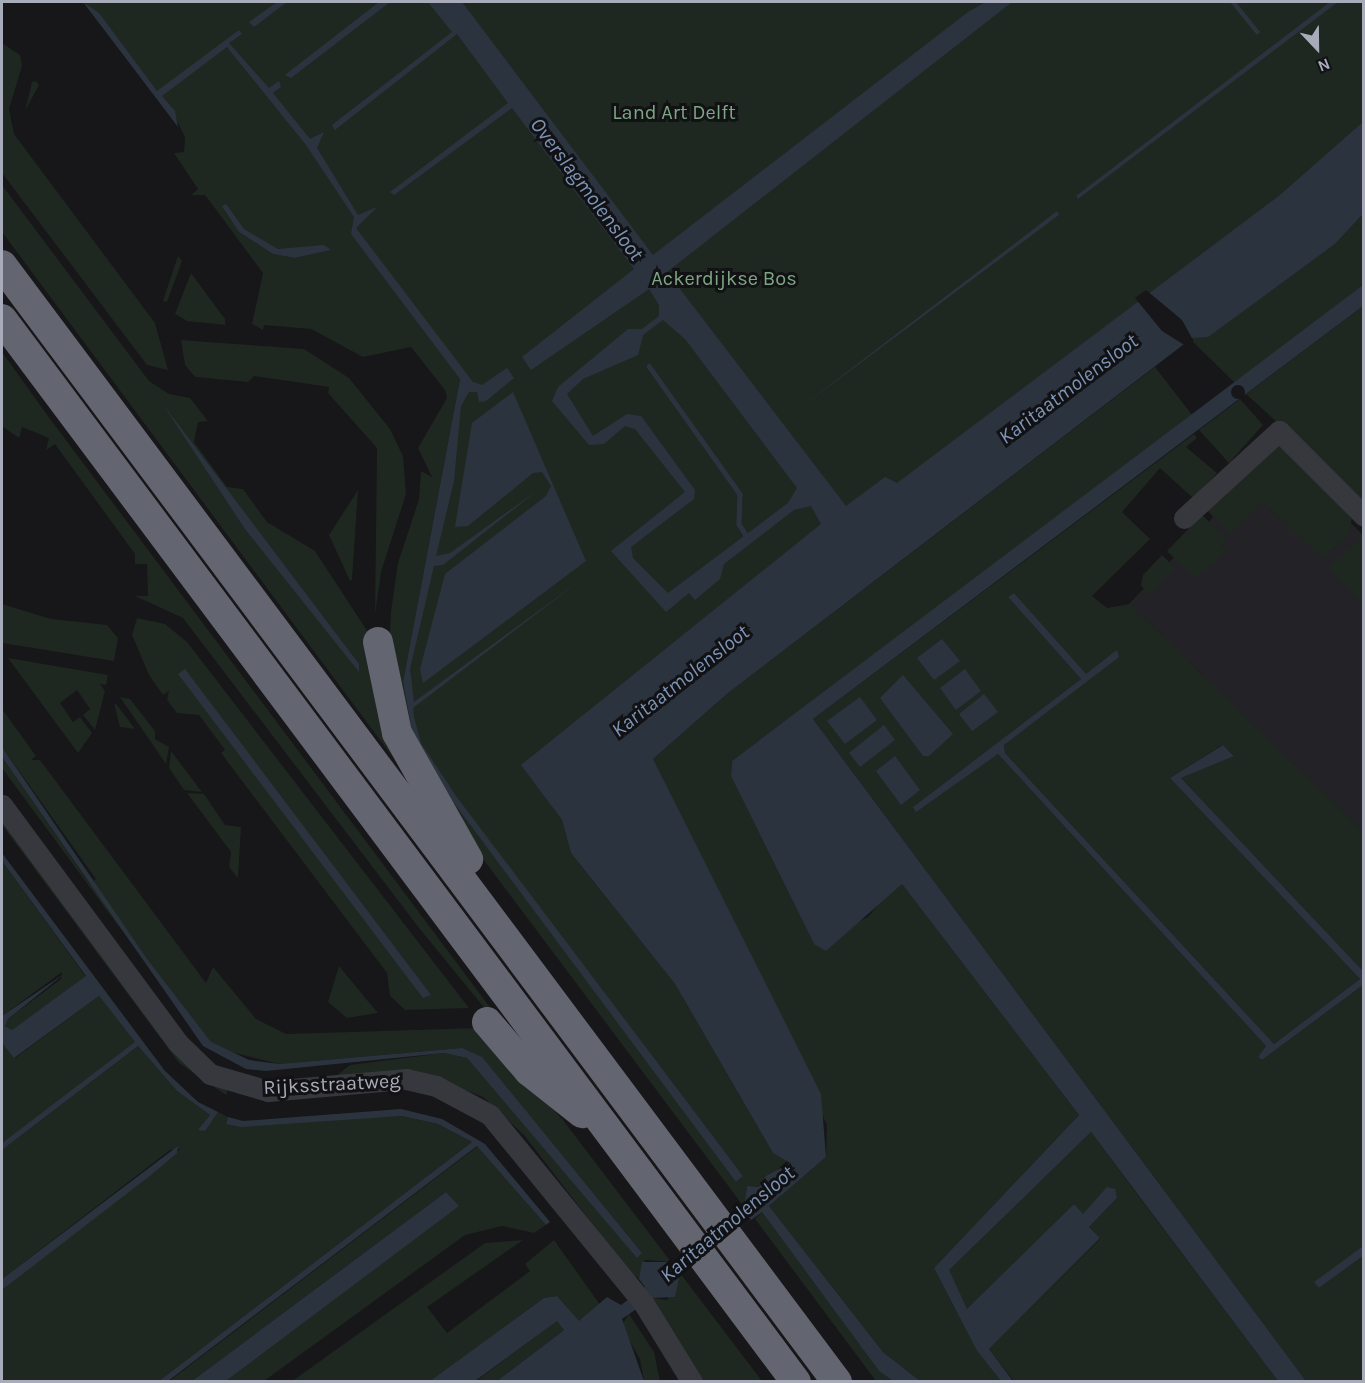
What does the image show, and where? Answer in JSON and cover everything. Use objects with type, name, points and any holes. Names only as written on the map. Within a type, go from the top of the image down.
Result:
[{"type":"highway","points":[[2,265],[837,1382]]},
{"type":"highway","points":[[2,319],[796,1382]]},
{"type":"highway","points":[[378,642],[388,700],[410,763],[463,853],[521,932],[577,1034]]},
{"type":"highway","points":[[487,1022],[529,1071],[613,1137]]},
{"type":"street","points":[[1184,518],[1279,431],[1364,516]]},
{"type":"street","name":"Rijksstraatweg","points":[[2,805],[202,1068],[231,1083],[268,1091],[405,1079],[470,1102],[507,1130],[639,1299],[692,1382]]},
{"type":"shaded area","points":[[1278,450],[1363,535],[1363,842],[1124,609]]},
{"type":"green space","name":"Ackerdijkse Bos","points":[[85,2],[1363,2],[1363,139],[526,771],[562,820],[571,853],[675,984],[773,1153],[789,1159],[759,1187],[747,1186],[744,1207],[441,803],[405,737],[389,651],[391,611],[398,563],[419,499],[421,471],[432,477],[418,448],[447,398],[445,390],[411,347],[363,357],[311,329],[264,325],[263,330],[252,324],[263,273],[205,195],[191,195],[198,189],[174,153],[184,152],[185,137],[174,115]],"holes":[[[223,206],[254,241],[281,253],[330,250],[296,258],[273,254],[239,232]],[[358,236],[463,374],[466,389],[457,407],[456,434],[411,653],[408,684],[417,736],[455,799],[743,1176],[736,1182],[420,753],[403,682],[460,379]]]},
{"type":"green space","points":[[2,43],[20,55],[22,66],[9,109],[14,134],[155,323],[168,370],[147,365],[2,173]]},
{"type":"green space","points":[[36,81],[39,85],[25,111],[32,82]]},
{"type":"green space","points":[[2,185],[149,381],[169,394],[190,398],[208,421],[198,422],[194,442],[227,487],[243,489],[267,522],[315,551],[368,632],[406,775],[2,232]]},
{"type":"green space","points":[[1363,214],[1363,285],[1236,384],[1193,342],[1192,337],[1208,336],[1335,244]]},
{"type":"green space","points":[[178,256],[182,261],[167,302],[163,301]]},
{"type":"green space","points":[[191,273],[225,319],[225,325],[187,321],[175,314]]},
{"type":"green space","points":[[1363,306],[1363,501],[1246,394]]},
{"type":"green space","points":[[181,340],[304,349],[349,378],[390,429],[403,456],[406,494],[381,572],[375,614],[377,448],[328,393],[329,387],[254,376],[248,382],[195,377],[185,365]]},
{"type":"green space","points":[[2,352],[495,1014],[491,1016],[419,928],[183,618],[135,596],[148,596],[147,564],[135,564],[135,554],[55,444],[46,450],[49,438],[22,427],[19,438],[2,426]]},
{"type":"green space","points":[[1155,367],[1193,416],[732,761],[731,776],[814,944],[868,917],[895,884],[902,884],[1079,1115],[934,1268],[977,1351],[1001,1381],[920,1381],[883,1352],[769,1206],[826,1157],[827,1125],[653,759],[728,693]]},
{"type":"green space","points":[[1240,399],[1263,425],[1229,463],[1199,430]]},
{"type":"green space","points":[[1194,434],[1197,438],[1186,447],[1217,473],[1193,498],[1160,468],[1122,512],[1150,539],[1092,596],[1107,608],[1130,604],[1363,832],[1363,971],[1181,778],[1234,755],[1222,745],[1170,778],[1360,979],[1274,1044],[1005,753],[1004,745],[1117,651],[1086,675],[1014,593],[1008,597],[1081,679],[913,807],[998,754],[1266,1046],[1258,1057],[1262,1060],[1363,985],[1363,1246],[1315,1282],[1319,1288],[1363,1256],[1363,1381],[1306,1381],[813,719]]},
{"type":"green space","points":[[1279,444],[1352,519],[1348,534],[1322,559],[1263,502],[1230,535],[1207,510]]},
{"type":"green space","points":[[358,490],[352,580],[350,581],[329,535]]},
{"type":"green space","points":[[1202,515],[1227,539],[1221,545],[1227,550],[1195,579],[1167,551]]},
{"type":"green space","points":[[1364,536],[1363,602],[1328,567]]},
{"type":"green space","points":[[1162,555],[1176,568],[1149,596],[1141,585],[1143,575]]},
{"type":"green space","points":[[2,604],[51,619],[107,625],[118,638],[114,661],[2,643]]},
{"type":"green space","points":[[137,618],[165,624],[187,642],[469,1008],[405,1010],[390,996],[387,973],[221,753],[225,750],[199,715],[177,713],[167,700],[169,691],[163,695],[149,675],[132,635]]},
{"type":"green space","points":[[8,658],[108,675],[106,685],[100,684],[105,691],[95,730],[83,715],[90,709],[77,690],[60,703],[73,722],[80,717],[92,733],[78,753]]},
{"type":"green space","points":[[120,697],[130,699],[155,731],[155,739],[169,747],[166,764]]},
{"type":"green space","points":[[114,703],[117,705],[135,729],[120,727]]},
{"type":"green space","points":[[2,709],[36,756],[31,760],[40,760],[206,983],[213,967],[256,1019],[286,1034],[479,1028],[563,1120],[671,1262],[645,1260],[639,1279],[628,1270],[524,1135],[483,1097],[434,1078],[331,1080],[350,1065],[444,1053],[467,1058],[637,1257],[642,1253],[482,1058],[462,1048],[279,1064],[207,1046],[2,768],[2,757],[90,884],[96,879],[2,747]]},
{"type":"green space","points":[[171,751],[202,792],[184,790],[169,768]]},
{"type":"green space","points":[[187,793],[204,794],[225,825],[241,827],[238,878],[229,867],[231,852]]},
{"type":"green space","points":[[2,817],[228,1089],[226,1095],[179,1063],[2,825]]},
{"type":"green space","points":[[2,861],[86,977],[12,1030],[5,1026],[8,1019],[61,979],[62,972],[2,1016]]},
{"type":"green space","points":[[339,966],[378,1013],[347,1018],[328,1002]]},
{"type":"green space","points":[[99,996],[136,1043],[2,1143],[2,1043],[15,1058]]},
{"type":"green space","points":[[138,1046],[177,1091],[210,1115],[198,1130],[218,1112],[228,1117],[226,1123],[402,1116],[438,1124],[472,1142],[159,1381],[2,1381],[2,1290],[180,1149],[170,1150],[2,1279],[2,1150]]},
{"type":"green space","points":[[1091,1132],[1278,1381],[1014,1381],[989,1349],[1100,1239],[1089,1227],[1117,1198],[1082,1214],[1074,1204],[967,1310],[948,1270]]},
{"type":"green space","points":[[478,1146],[546,1225],[534,1233],[502,1226],[465,1235],[264,1381],[226,1381],[458,1206],[446,1192],[192,1381],[168,1382]]},
{"type":"green space","points":[[762,1212],[879,1371],[893,1381],[876,1381],[755,1219]]},
{"type":"green space","points":[[523,1240],[427,1307],[447,1333],[530,1271],[525,1264],[554,1240],[601,1306],[579,1322],[557,1296],[544,1298],[430,1381],[291,1382],[485,1243]]},
{"type":"green space","points":[[680,1273],[762,1381],[699,1381],[652,1298],[667,1300]]},
{"type":"green space","points":[[629,1314],[654,1352],[660,1381],[644,1381],[640,1359],[621,1326]]},
{"type":"green space","points":[[557,1320],[564,1330],[497,1381],[475,1382]]},
{"type":"water","points":[[83,2],[99,13],[157,91],[239,30],[242,34],[229,43],[269,88],[279,81],[281,87],[273,93],[310,139],[324,132],[317,148],[358,215],[377,207],[356,228],[473,382],[482,385],[507,368],[514,378],[486,401],[479,402],[477,392],[469,392],[461,406],[454,481],[436,556],[450,553],[538,490],[443,565],[434,566],[410,669],[414,702],[582,579],[413,708],[421,743],[456,796],[743,1176],[736,1182],[451,799],[412,730],[403,682],[460,379],[351,234],[354,217],[306,145],[227,47],[162,96],[175,111],[178,127]]},
{"type":"water","points":[[277,2],[287,2],[254,27],[249,22]]},
{"type":"water","points":[[379,2],[390,2],[291,78],[285,75]]},
{"type":"water","points":[[428,2],[462,2],[653,255],[968,12],[986,2],[1012,2],[667,272],[846,506],[885,477],[897,483],[1280,195],[1363,122],[1363,214],[1335,244],[1208,337],[1192,338],[728,693],[653,759],[821,1094],[826,1157],[769,1206],[883,1352],[920,1381],[893,1381],[879,1371],[762,1212],[680,1273],[675,1297],[652,1298],[622,1319],[644,1381],[497,1381],[564,1330],[557,1321],[475,1381],[430,1381],[544,1298],[557,1296],[579,1321],[607,1297],[621,1305],[645,1287],[639,1279],[642,1262],[671,1262],[744,1207],[747,1186],[759,1187],[766,1176],[790,1163],[773,1153],[675,984],[571,853],[562,820],[521,765],[821,524],[811,506],[794,510],[724,564],[720,579],[695,600],[689,593],[666,612],[611,551],[685,492],[635,429],[625,426],[604,444],[589,445],[552,401],[558,387],[628,329],[642,329],[659,316],[659,305],[649,289],[531,370],[522,357],[634,269],[512,108],[394,195],[390,192],[508,103],[457,34],[335,130],[332,125],[452,32]],"holes":[[[663,320],[685,339],[797,488],[788,503],[668,593],[633,558],[631,547],[694,499],[695,490],[641,416],[627,414],[593,436],[567,394],[583,379],[638,355],[643,335]]]},
{"type":"water","points":[[1230,2],[1236,2],[1260,32],[1257,35]]},
{"type":"water","points":[[1330,2],[1338,2],[1078,199],[1076,196]]},
{"type":"water","points":[[226,204],[244,229],[278,249],[324,245],[331,250],[295,258],[273,254],[239,232],[222,206]]},
{"type":"water","points":[[1057,211],[1059,215],[796,411]]},
{"type":"water","points":[[1363,285],[1363,306],[813,719],[1306,1381],[1278,1381],[1091,1132],[949,1270],[967,1309],[1074,1204],[1083,1214],[1107,1187],[1115,1189],[1117,1198],[1089,1227],[1100,1238],[989,1349],[1013,1381],[1001,1381],[977,1351],[934,1268],[1079,1115],[902,884],[826,951],[814,944],[731,776],[732,761]]},
{"type":"water","points":[[513,392],[586,561],[423,683],[420,669],[445,574],[546,496],[551,486],[542,472],[533,473],[468,526],[455,527],[472,423]]},
{"type":"water","points":[[162,403],[359,664],[359,672],[245,529]]},
{"type":"water","points":[[1014,593],[1086,674],[1117,650],[1119,657],[1004,745],[1005,753],[1274,1044],[1360,979],[1170,778],[1223,745],[1234,756],[1181,778],[1363,971],[1363,985],[1262,1060],[1258,1057],[1266,1046],[998,754],[916,812],[913,807],[1081,679],[1008,597]]},
{"type":"water","points":[[942,639],[960,661],[934,680],[917,658]]},
{"type":"water","points":[[185,669],[431,995],[423,998],[178,674]]},
{"type":"water","points":[[965,669],[981,691],[956,710],[940,688]]},
{"type":"water","points":[[903,675],[953,734],[929,756],[923,756],[880,698]]},
{"type":"water","points":[[984,694],[998,712],[972,731],[959,714]]},
{"type":"water","points":[[860,697],[877,720],[845,744],[827,721]]},
{"type":"water","points":[[884,725],[895,740],[860,767],[849,753]]},
{"type":"water","points":[[2,747],[147,959],[211,1042],[249,1060],[279,1064],[462,1048],[482,1057],[642,1253],[637,1258],[467,1058],[444,1053],[266,1071],[246,1069],[203,1046],[2,757]]},
{"type":"water","points":[[895,756],[920,790],[901,805],[876,771]]},
{"type":"water","points":[[2,853],[165,1071],[198,1102],[218,1112],[205,1131],[198,1130],[210,1115],[177,1091],[138,1046],[2,1150],[2,1143],[135,1042],[99,996],[14,1058],[2,1043],[2,1016],[64,974],[8,1019],[5,1026],[12,1030],[86,976],[2,861]]},
{"type":"water","points":[[401,1109],[442,1119],[485,1144],[550,1222],[546,1225],[477,1146],[168,1381],[159,1381],[472,1142],[438,1124],[402,1116],[241,1127],[226,1124],[228,1117],[243,1121]]},
{"type":"water","points":[[178,1146],[177,1153],[151,1175],[2,1290],[2,1279]]},
{"type":"water","points":[[446,1192],[459,1206],[226,1381],[192,1381]]},
{"type":"water","points":[[1363,1246],[1363,1256],[1319,1288],[1314,1282]]},
{"type":"pier","points":[[1146,290],[1182,320],[1193,340],[1186,346],[1162,331],[1135,298]]},
{"type":"pier","points":[[1238,385],[1243,387],[1245,392],[1243,397],[1238,399],[1233,397],[1231,392],[1233,387]]},
{"type":"pier","points":[[742,1208],[751,1220],[680,1273],[671,1261]]},
{"type":"waterway","points":[[649,366],[740,494],[739,524],[747,537]]},
{"type":"park label","name":"Land Art Delft","points":[[674,112]]},
{"type":"water label","name":"Overslagmolensloot","points":[[587,189]]},
{"type":"water label","name":"Karitaatmolensloot","points":[[1068,389]]},
{"type":"water label","name":"Karitaatmolensloot","points":[[680,681]]},
{"type":"water label","name":"Karitaatmolensloot","points":[[727,1224]]}]
